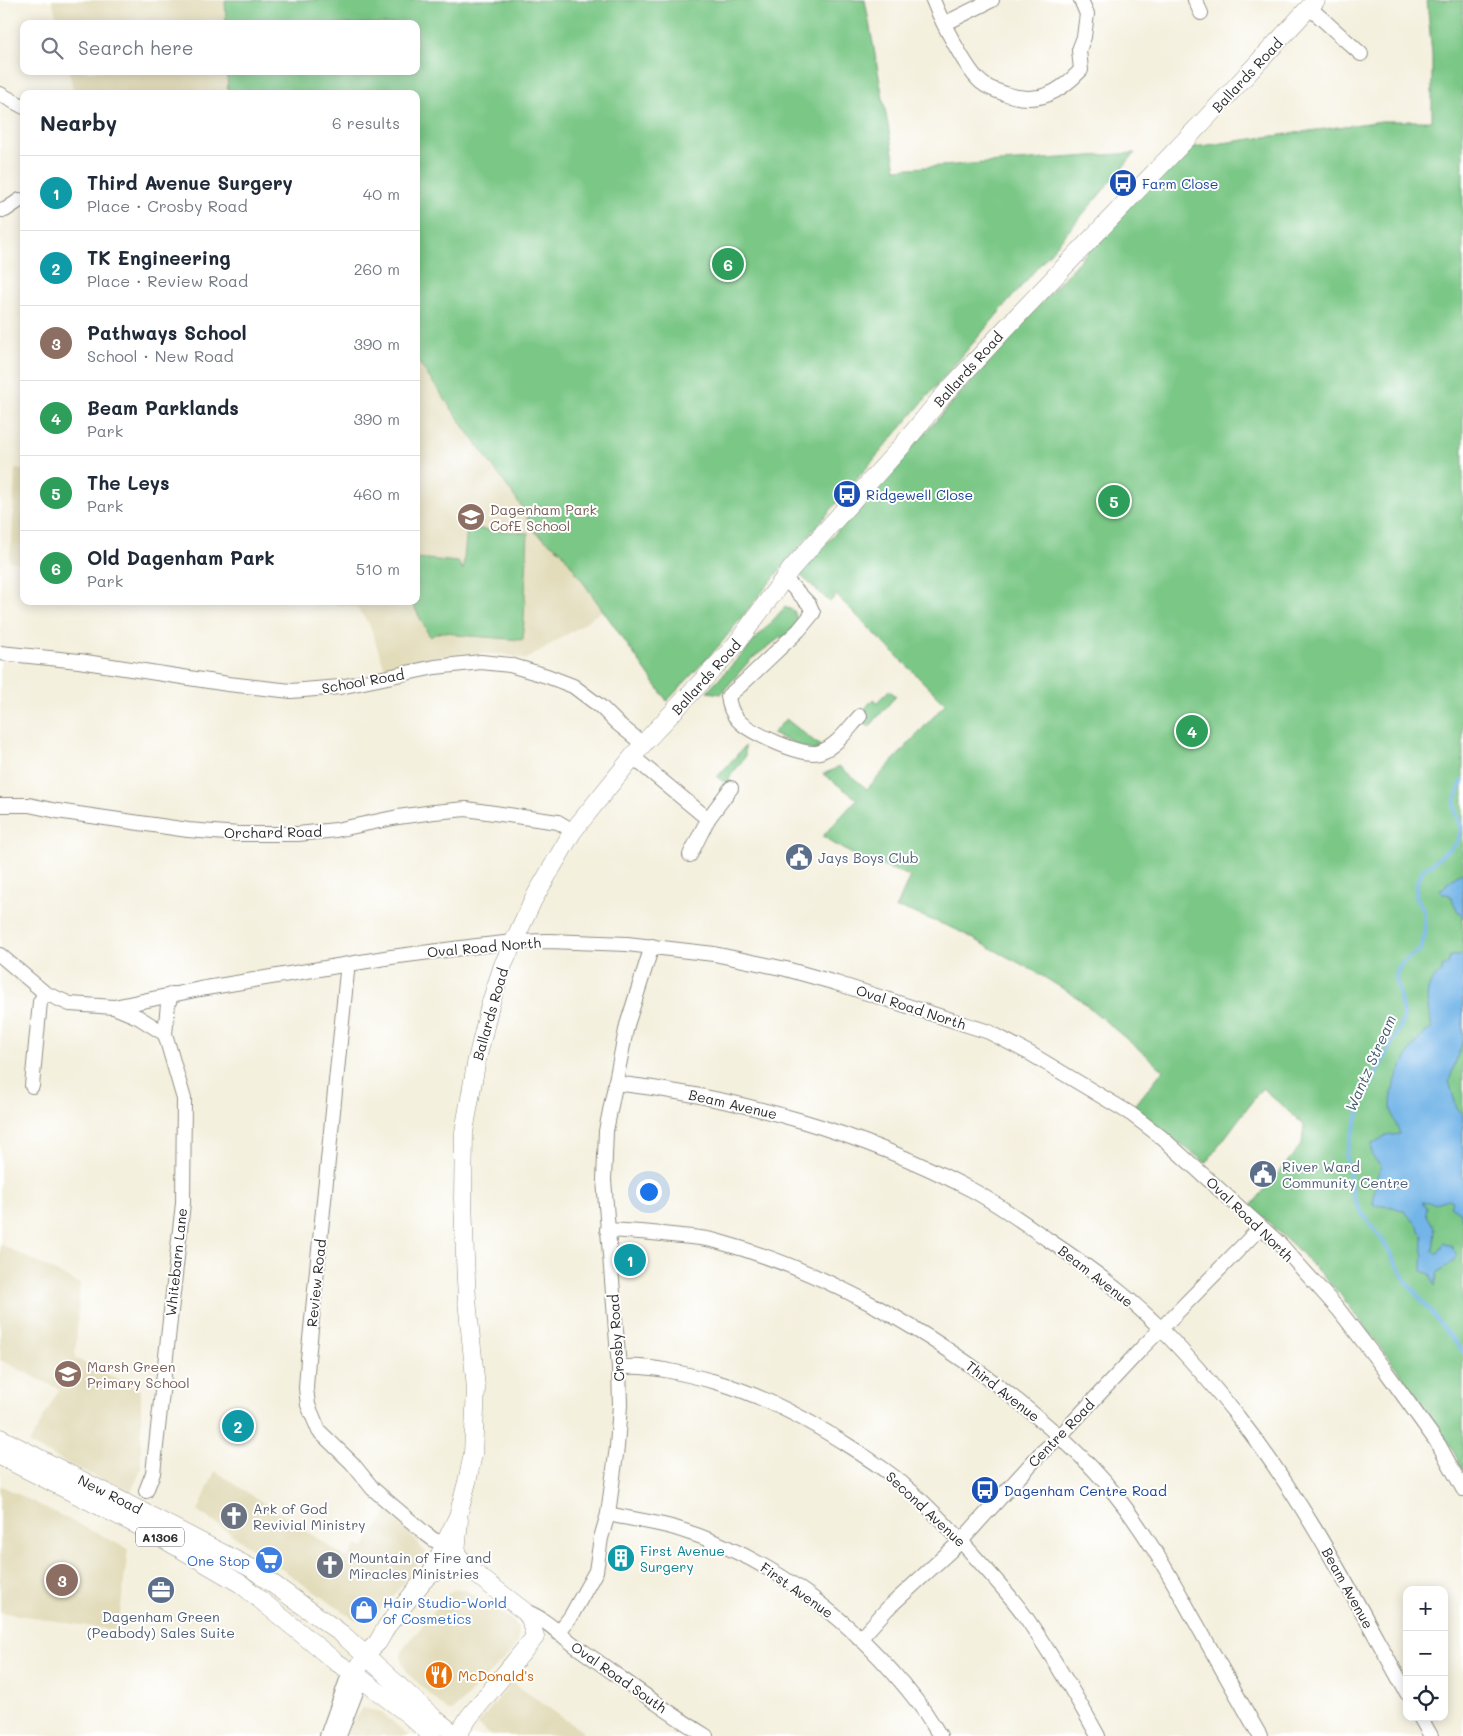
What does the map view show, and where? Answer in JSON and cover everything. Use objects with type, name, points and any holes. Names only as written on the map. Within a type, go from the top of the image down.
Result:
[{"type":"main road","name":"Ballards Road","points":[[366,1654],[378,1642],[387,1626],[431,1573],[458,1516],[473,1454],[476,1415],[476,1388],[467,1300],[465,1258],[463,1199],[464,1132],[484,1029],[499,977],[533,900],[573,830],[638,751],[733,648],[784,578],[901,447],[941,398],[1313,4]]},
{"type":"main road","name":"New Road","points":[[0,1438],[251,1568],[342,1634],[434,1718],[457,1736]]},
{"type":"main road","name":"New Road","points":[[0,1456],[155,1534],[241,1584],[336,1662],[409,1715],[432,1736]]},
{"type":"main road","name":"Ballards Road","points":[[458,1516],[460,1524],[456,1553],[468,1568]]},
{"type":"main road","points":[[431,1573],[452,1566],[468,1568]]},
{"type":"main road","name":"Oval Road South","points":[[468,1568],[524,1611],[530,1618],[535,1637]]},
{"type":"main road","points":[[457,1736],[468,1717],[535,1637]]},
{"type":"main road","points":[[355,1674],[366,1654]]},
{"type":"street","points":[[933,0],[944,24],[974,75],[991,90],[1020,99],[1046,95],[1066,84],[1081,70],[1079,50],[1084,37],[1088,14],[1082,0]]},
{"type":"street","points":[[944,24],[992,0]]},
{"type":"street","points":[[1194,0],[1201,13]]},
{"type":"street","points":[[1313,4],[1360,54]]},
{"type":"street","points":[[0,94],[20,105]]},
{"type":"street","points":[[0,210],[5,210],[20,200]]},
{"type":"street","points":[[784,578],[809,604],[813,613],[799,630],[728,696],[730,708],[739,722],[765,738],[802,752],[818,753],[833,746],[860,716]]},
{"type":"street","name":"School Road","points":[[0,653],[88,663],[245,686],[291,690],[340,687],[435,667],[481,662],[510,665],[574,686],[601,707],[617,723],[638,751],[708,819]]},
{"type":"street","points":[[690,856],[708,819],[731,788]]},
{"type":"street","name":"Orchard Road","points":[[0,805],[29,805],[57,811],[188,830],[240,834],[298,834],[336,830],[398,817],[466,809],[558,822],[573,830]]},
{"type":"street","name":"Oval Road North","points":[[172,994],[434,951],[514,942],[549,941],[652,946],[714,954],[786,969],[892,1000],[989,1032],[1031,1054],[1131,1114],[1167,1142],[1280,1244],[1339,1310],[1385,1370],[1439,1445],[1463,1489]]},
{"type":"street","name":"Crosby Road","points":[[558,1633],[571,1616],[596,1571],[601,1538],[608,1514],[620,1414],[619,1368],[604,1180],[606,1130],[627,1025],[652,946]]},
{"type":"street","points":[[0,955],[45,993],[70,1004],[114,1007],[172,994]]},
{"type":"street","name":"Review Road","points":[[346,965],[347,972],[308,1359],[306,1388],[308,1405],[319,1431],[352,1463],[373,1488],[426,1534],[434,1540],[444,1543]]},
{"type":"street","points":[[32,1086],[40,1002],[45,993]]},
{"type":"street","name":"Whitebarn Lane","points":[[146,1490],[153,1472],[183,1203],[184,1099],[165,1034],[168,1004],[172,994]]},
{"type":"street","points":[[114,1007],[138,1017],[165,1034]]},
{"type":"street","name":"Beam Avenue","points":[[615,1083],[682,1092],[781,1114],[881,1148],[974,1191],[1072,1256],[1112,1286],[1162,1330],[1206,1377],[1241,1420],[1315,1528],[1403,1686]]},
{"type":"street","name":"Centre Road","points":[[860,1639],[887,1609],[961,1541],[1040,1454],[1060,1436],[1142,1348],[1162,1330],[1261,1227]]},
{"type":"street","name":"Third Avenue","points":[[607,1230],[647,1232],[713,1240],[780,1262],[880,1309],[964,1359],[1060,1436],[1087,1462],[1114,1494],[1158,1556],[1260,1736]]},
{"type":"street","name":"Second Avenue","points":[[619,1368],[630,1366],[699,1377],[742,1390],[822,1428],[897,1480],[961,1541],[1006,1591],[1057,1664],[1098,1736]]},
{"type":"street","name":"First Avenue","points":[[608,1514],[674,1528],[728,1548],[757,1562],[800,1589],[826,1608],[889,1669],[920,1705],[940,1736]]},
{"type":"street","name":"Oval Road South","points":[[524,1611],[536,1615],[630,1685],[706,1736]]},
{"type":"street","name":"Oval Road South","points":[[535,1637],[544,1631],[558,1633]]},
{"type":"street","points":[[327,1736],[348,1677],[355,1674],[359,1684],[339,1736]]},
{"type":"street","points":[[1422,1721],[1431,1736]]},
{"type":"shaded area","points":[[52,0],[224,0],[225,20],[57,20]]},
{"type":"shaded area","points":[[70,75],[227,75],[227,90],[73,90]]},
{"type":"shaded area","name":"Dagenham Park CofE School","points":[[420,365],[518,502],[535,532],[561,551],[603,610],[525,660],[503,654],[463,654],[435,657],[385,669],[369,624],[356,607],[337,605],[420,605]]},
{"type":"shaded area","points":[[15,469],[20,470],[20,563],[9,561],[12,539]]},
{"type":"shaded area","name":"Marsh Green Primary School","points":[[0,1244],[80,1284],[75,1358],[141,1391],[141,1470],[130,1494],[29,1444],[59,1389],[0,1360]]},
{"type":"shaded area","points":[[215,1471],[347,1558],[357,1545],[363,1548],[389,1510],[427,1554],[394,1595],[371,1618],[360,1621],[352,1618],[198,1511]]},
{"type":"shaded area","points":[[0,1485],[128,1549],[118,1631],[0,1612]]},
{"type":"shaded area","points":[[464,1589],[515,1622],[518,1628],[518,1642],[509,1654],[453,1711],[448,1711],[408,1674],[401,1655],[404,1648],[448,1594],[453,1590]]},
{"type":"shaded area","points":[[512,1682],[583,1732],[580,1736],[491,1736],[477,1725]]},
{"type":"shaded area","points":[[363,1708],[381,1712],[409,1736],[346,1736],[349,1728]]},
{"type":"green space","points":[[225,0],[865,0],[896,169],[1135,153],[783,566],[718,647],[667,701],[561,551],[535,532],[521,506],[420,365],[420,90],[228,90],[227,75],[420,75],[420,20],[226,20]]},
{"type":"green space","points":[[1427,0],[1463,0],[1463,1470],[1452,1449],[1410,1386],[1340,1294],[1295,1247],[1251,1206],[1302,1144],[1304,1125],[1262,1088],[1206,1163],[1133,1108],[1163,1070],[1078,998],[1034,971],[955,929],[904,909],[896,909],[910,876],[854,855],[823,836],[857,799],[823,774],[839,766],[867,789],[945,704],[836,595],[830,602],[799,574],[1179,149],[1382,121],[1432,121],[1432,55]]},
{"type":"green space","points":[[467,528],[528,533],[523,640],[457,635],[447,632],[440,632],[430,637],[413,605],[420,605],[420,558],[458,562],[463,570]]},
{"type":"green space","points":[[785,607],[794,611],[797,619],[794,628],[787,636],[781,637],[750,660],[721,694],[707,692]]},
{"type":"green space","points":[[889,690],[896,696],[869,727],[858,717],[873,699],[877,702]]},
{"type":"green space","points":[[786,719],[823,748],[813,751],[772,734]]},
{"type":"green space","points":[[745,746],[745,757],[729,778],[731,785],[741,794],[717,777]]},
{"type":"water","points":[[1463,873],[1463,918],[1449,895],[1442,893],[1440,889]]},
{"type":"water","points":[[1463,953],[1463,1040],[1449,1081],[1457,1109],[1463,1115],[1463,1222],[1459,1212],[1450,1206],[1452,1201],[1448,1199],[1434,1204],[1422,1202],[1427,1208],[1426,1213],[1435,1230],[1433,1252],[1438,1253],[1444,1243],[1452,1247],[1457,1256],[1453,1262],[1438,1272],[1435,1286],[1430,1274],[1422,1271],[1423,1237],[1418,1226],[1404,1211],[1393,1207],[1373,1205],[1375,1182],[1381,1166],[1372,1156],[1372,1144],[1385,1136],[1400,1134],[1391,1108],[1392,1094],[1399,1073],[1410,1051],[1424,1034],[1432,1028],[1427,997],[1428,989],[1435,977],[1442,972],[1442,967],[1448,964],[1450,956],[1460,956]]},
{"type":"waterway","name":"Wantz Stream","points":[[1463,780],[1455,800],[1455,812],[1461,824],[1456,844],[1422,871],[1417,882],[1416,896],[1424,911],[1425,934],[1421,949],[1402,963],[1397,971],[1396,979],[1404,1019],[1364,1098],[1346,1154],[1353,1195],[1359,1209],[1380,1236],[1407,1282],[1463,1352]]},
{"type":"place","name":"Farm Close","points":[[1123,183]]},
{"type":"place","name":"Old Dagenham Park","points":[[728,264]]},
{"type":"place","name":"Ridgewell Close","points":[[847,494]]},
{"type":"place","name":"The Leys","points":[[1114,501]]},
{"type":"place","name":"Dagenham Park CofE School","points":[[471,517]]},
{"type":"place","name":"Beam Parklands","points":[[1192,731]]},
{"type":"place","name":"Jays Boys Club","points":[[799,857]]},
{"type":"place","name":"River Ward Community Centre","points":[[1263,1174]]},
{"type":"place","name":"Third Avenue Surgery","points":[[630,1260]]},
{"type":"place","name":"Marsh Green Primary School","points":[[68,1374]]},
{"type":"place","name":"TK Engineering","points":[[238,1426]]},
{"type":"place","name":"Dagenham Centre Road","points":[[985,1490]]},
{"type":"place","name":"Ark of God Revivial Ministry","points":[[234,1516]]},
{"type":"place","name":"First Avenue Surgery","points":[[621,1558]]},
{"type":"place","name":"One Stop","points":[[269,1560]]},
{"type":"place","name":"Mountain of Fire and Miracles Ministries","points":[[330,1565]]},
{"type":"place","name":"Pathways School","points":[[62,1580]]},
{"type":"place","name":"Dagenham Green (Peabody) Sales Suite","points":[[161,1590]]},
{"type":"place","name":"Hair Studio-World of Cosmetics","points":[[364,1610]]},
{"type":"place","name":"McDonald's","points":[[439,1675]]}]
